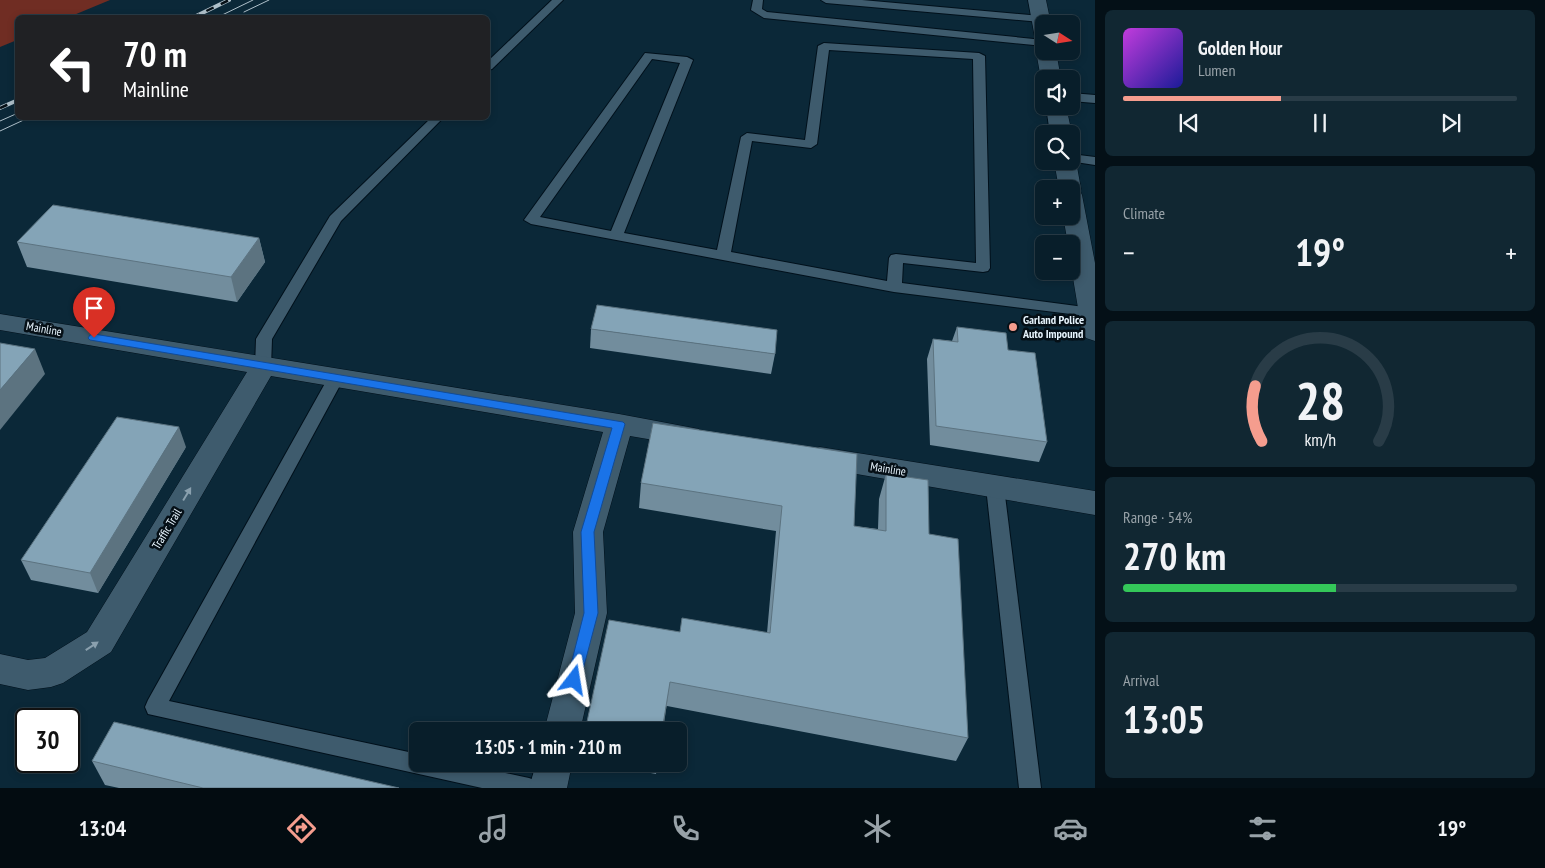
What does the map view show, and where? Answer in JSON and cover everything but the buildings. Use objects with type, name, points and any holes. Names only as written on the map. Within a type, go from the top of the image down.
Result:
[{"type":"street","points":[[1037,0],[1040,15]]},
{"type":"street","points":[[1076,225],[1093,322]]},
{"type":"street","name":"Mainline","points":[[0,322],[263,367],[716,440]]},
{"type":"street","name":"Traffic Trail","points":[[0,669],[28,675],[51,672],[99,642],[263,367]]},
{"type":"street","points":[[564,722],[591,613],[588,532],[619,424]]},
{"type":"street","name":"Mainline","points":[[793,453],[1095,503]]},
{"type":"street","points":[[548,788],[552,772]]},
{"type":"lane","points":[[490,65],[558,0]]},
{"type":"lane","points":[[758,0],[756,10],[764,15],[1035,42]]},
{"type":"lane","points":[[826,0],[1035,18]]},
{"type":"lane","points":[[723,255],[748,137],[811,144],[824,46],[979,56],[983,268],[896,258],[894,287]]},
{"type":"lane","points":[[616,235],[687,60],[649,55],[531,220],[1093,322]]},
{"type":"lane","points":[[1080,98],[1095,99]]},
{"type":"lane","points":[[263,367],[264,339],[335,219],[435,120]]},
{"type":"lane","points":[[1080,159],[1095,161]]},
{"type":"lane","points":[[336,378],[155,707],[529,788]]},
{"type":"lane","points":[[995,487],[1030,788]]},
{"type":"shaded area","points":[[0,0],[110,0],[74,15],[15,15],[15,41],[0,47]]},
{"type":"tram line","points":[[222,15],[253,0]]},
{"type":"tram line","points":[[244,12],[269,0]]},
{"type":"tram line","points":[[0,121],[15,114]]},
{"type":"tram line","points":[[0,131],[24,120]]},
{"type":"railway","points":[[198,15],[229,0]]},
{"type":"railway","points":[[0,108],[15,101]]},
{"type":"place","name":"Garland Police Auto Impound","points":[[1013,327]]},
{"type":"route","points":[[94,338],[619,424],[588,532],[591,613],[574,680]]}]
